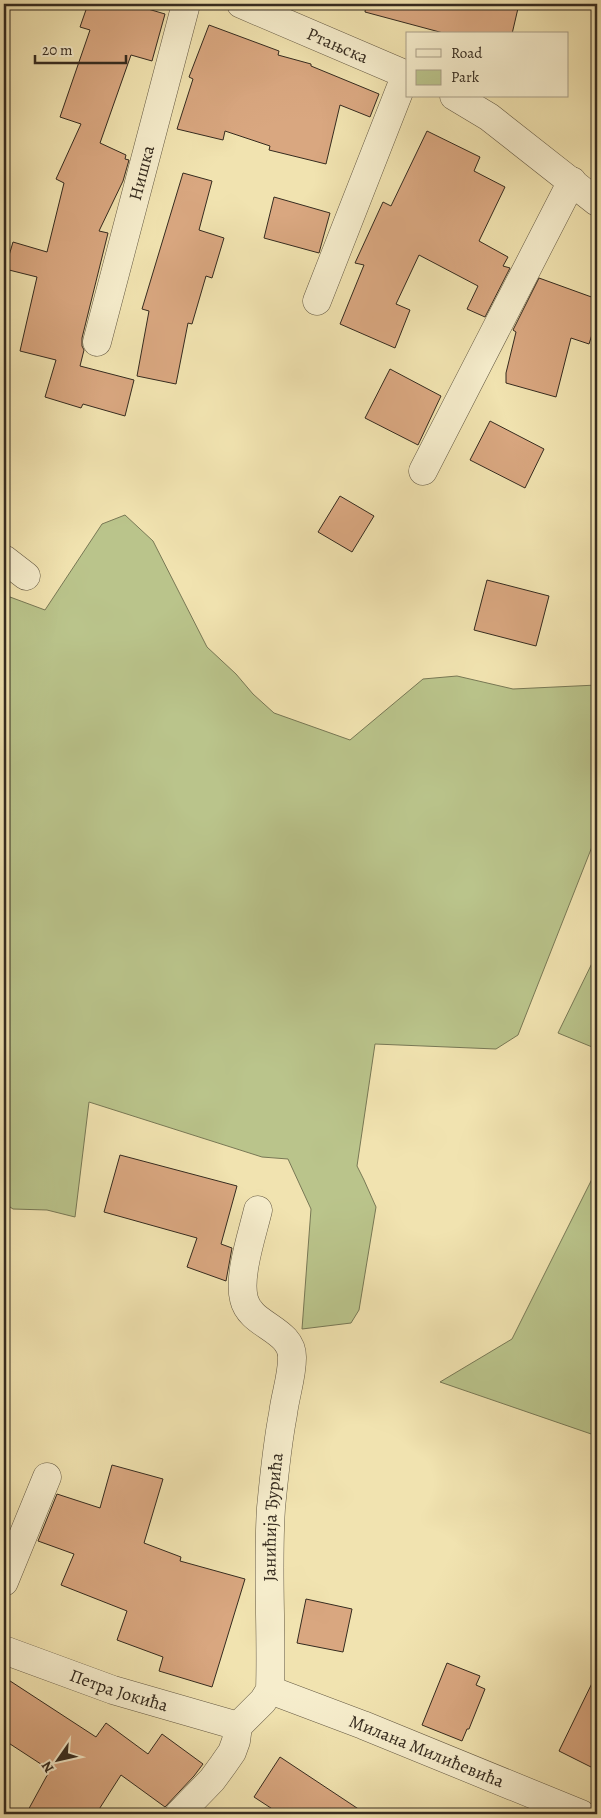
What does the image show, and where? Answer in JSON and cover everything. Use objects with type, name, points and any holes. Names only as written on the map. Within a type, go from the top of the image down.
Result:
[{"type":"street","name":"Нишка","points":[[97,342],[186,4]]},
{"type":"street","name":"Ртањска","points":[[242,4],[406,74]]},
{"type":"street","points":[[317,301],[406,77]]},
{"type":"street","points":[[457,98],[489,118],[597,202]]},
{"type":"street","points":[[423,470],[572,182]]},
{"type":"street","points":[[4,559],[26,576]]},
{"type":"street","name":"Јанићија Ђурића","points":[[258,1210],[242,1281],[244,1300],[250,1312],[286,1340],[291,1348],[292,1359],[282,1416],[271,1511],[269,1599],[270,1690]]},
{"type":"street","points":[[4,1582],[47,1477]]},
{"type":"street","name":"Петра Јокића","points":[[4,1650],[113,1690],[238,1726]]},
{"type":"street","points":[[179,1814],[212,1780],[228,1758],[236,1741],[238,1726],[270,1690]]},
{"type":"street","name":"Милана Милићевића","points":[[270,1690],[363,1725],[581,1814]]},
{"type":"green space","points":[[125,515],[153,541],[207,647],[274,713],[350,740],[423,679],[457,676],[513,689],[597,685],[597,834],[518,1035],[496,1049],[375,1044],[357,1166],[376,1207],[359,1310],[351,1323],[302,1329],[311,1209],[288,1159],[262,1157],[89,1102],[75,1217],[47,1210],[13,1209],[4,1203],[4,606],[10,597],[45,610],[102,524]]},
{"type":"green space","points":[[597,953],[597,1049],[558,1033]]},
{"type":"green space","points":[[597,1169],[597,1436],[440,1382],[512,1339]]},
{"type":"building","points":[[88,4],[131,4],[165,14],[152,61],[131,55],[100,143],[126,155],[125,159],[129,160],[123,181],[99,231],[108,233],[82,338],[84,350],[80,366],[134,380],[125,416],[83,404],[81,408],[45,397],[56,360],[20,351],[37,277],[5,269],[13,242],[47,252],[64,183],[56,179],[81,124],[60,117],[90,30],[80,27]]},
{"type":"building","points":[[366,4],[519,4],[512,32],[440,32],[365,12]]},
{"type":"building","points":[[209,25],[279,51],[278,55],[311,64],[311,66],[379,94],[370,117],[340,105],[326,164],[269,150],[270,146],[225,131],[223,140],[177,129],[193,79],[189,77]]},
{"type":"building","points":[[427,131],[480,157],[474,171],[505,187],[479,241],[508,257],[503,266],[510,268],[485,317],[467,309],[478,286],[419,255],[396,304],[410,310],[395,348],[340,324],[364,265],[355,263],[383,202],[391,206]]},
{"type":"building","points":[[183,173],[212,181],[199,230],[224,238],[212,278],[206,276],[192,324],[188,323],[176,384],[137,376],[149,311],[142,309]]},
{"type":"building","points":[[274,197],[330,213],[319,253],[264,238]]},
{"type":"building","points":[[539,278],[597,299],[597,319],[589,344],[571,338],[556,397],[506,383],[506,373],[516,332],[513,330]]},
{"type":"building","points":[[390,369],[441,396],[418,445],[365,418]]},
{"type":"building","points":[[490,421],[544,449],[525,488],[470,460]]},
{"type":"building","points":[[340,496],[374,516],[352,552],[318,532]]},
{"type":"building","points":[[487,580],[549,596],[536,646],[474,630]]},
{"type":"building","points":[[120,1155],[237,1186],[221,1244],[232,1248],[226,1281],[187,1267],[197,1238],[104,1212]]},
{"type":"building","points":[[112,1465],[163,1479],[144,1543],[181,1557],[180,1561],[245,1579],[212,1687],[159,1671],[163,1657],[117,1640],[127,1611],[61,1585],[74,1554],[38,1541],[57,1494],[100,1508]]},
{"type":"building","points":[[306,1599],[352,1609],[343,1652],[297,1643]]},
{"type":"building","points":[[447,1663],[480,1676],[476,1685],[485,1689],[469,1729],[467,1729],[462,1741],[422,1725]]},
{"type":"building","points":[[597,1673],[597,1770],[559,1751]]},
{"type":"building","points":[[4,1677],[96,1737],[106,1723],[148,1754],[162,1734],[203,1764],[165,1807],[121,1775],[96,1814],[26,1814],[50,1770],[4,1740]]},
{"type":"building","points":[[280,1757],[366,1814],[280,1814],[254,1797]]}]
